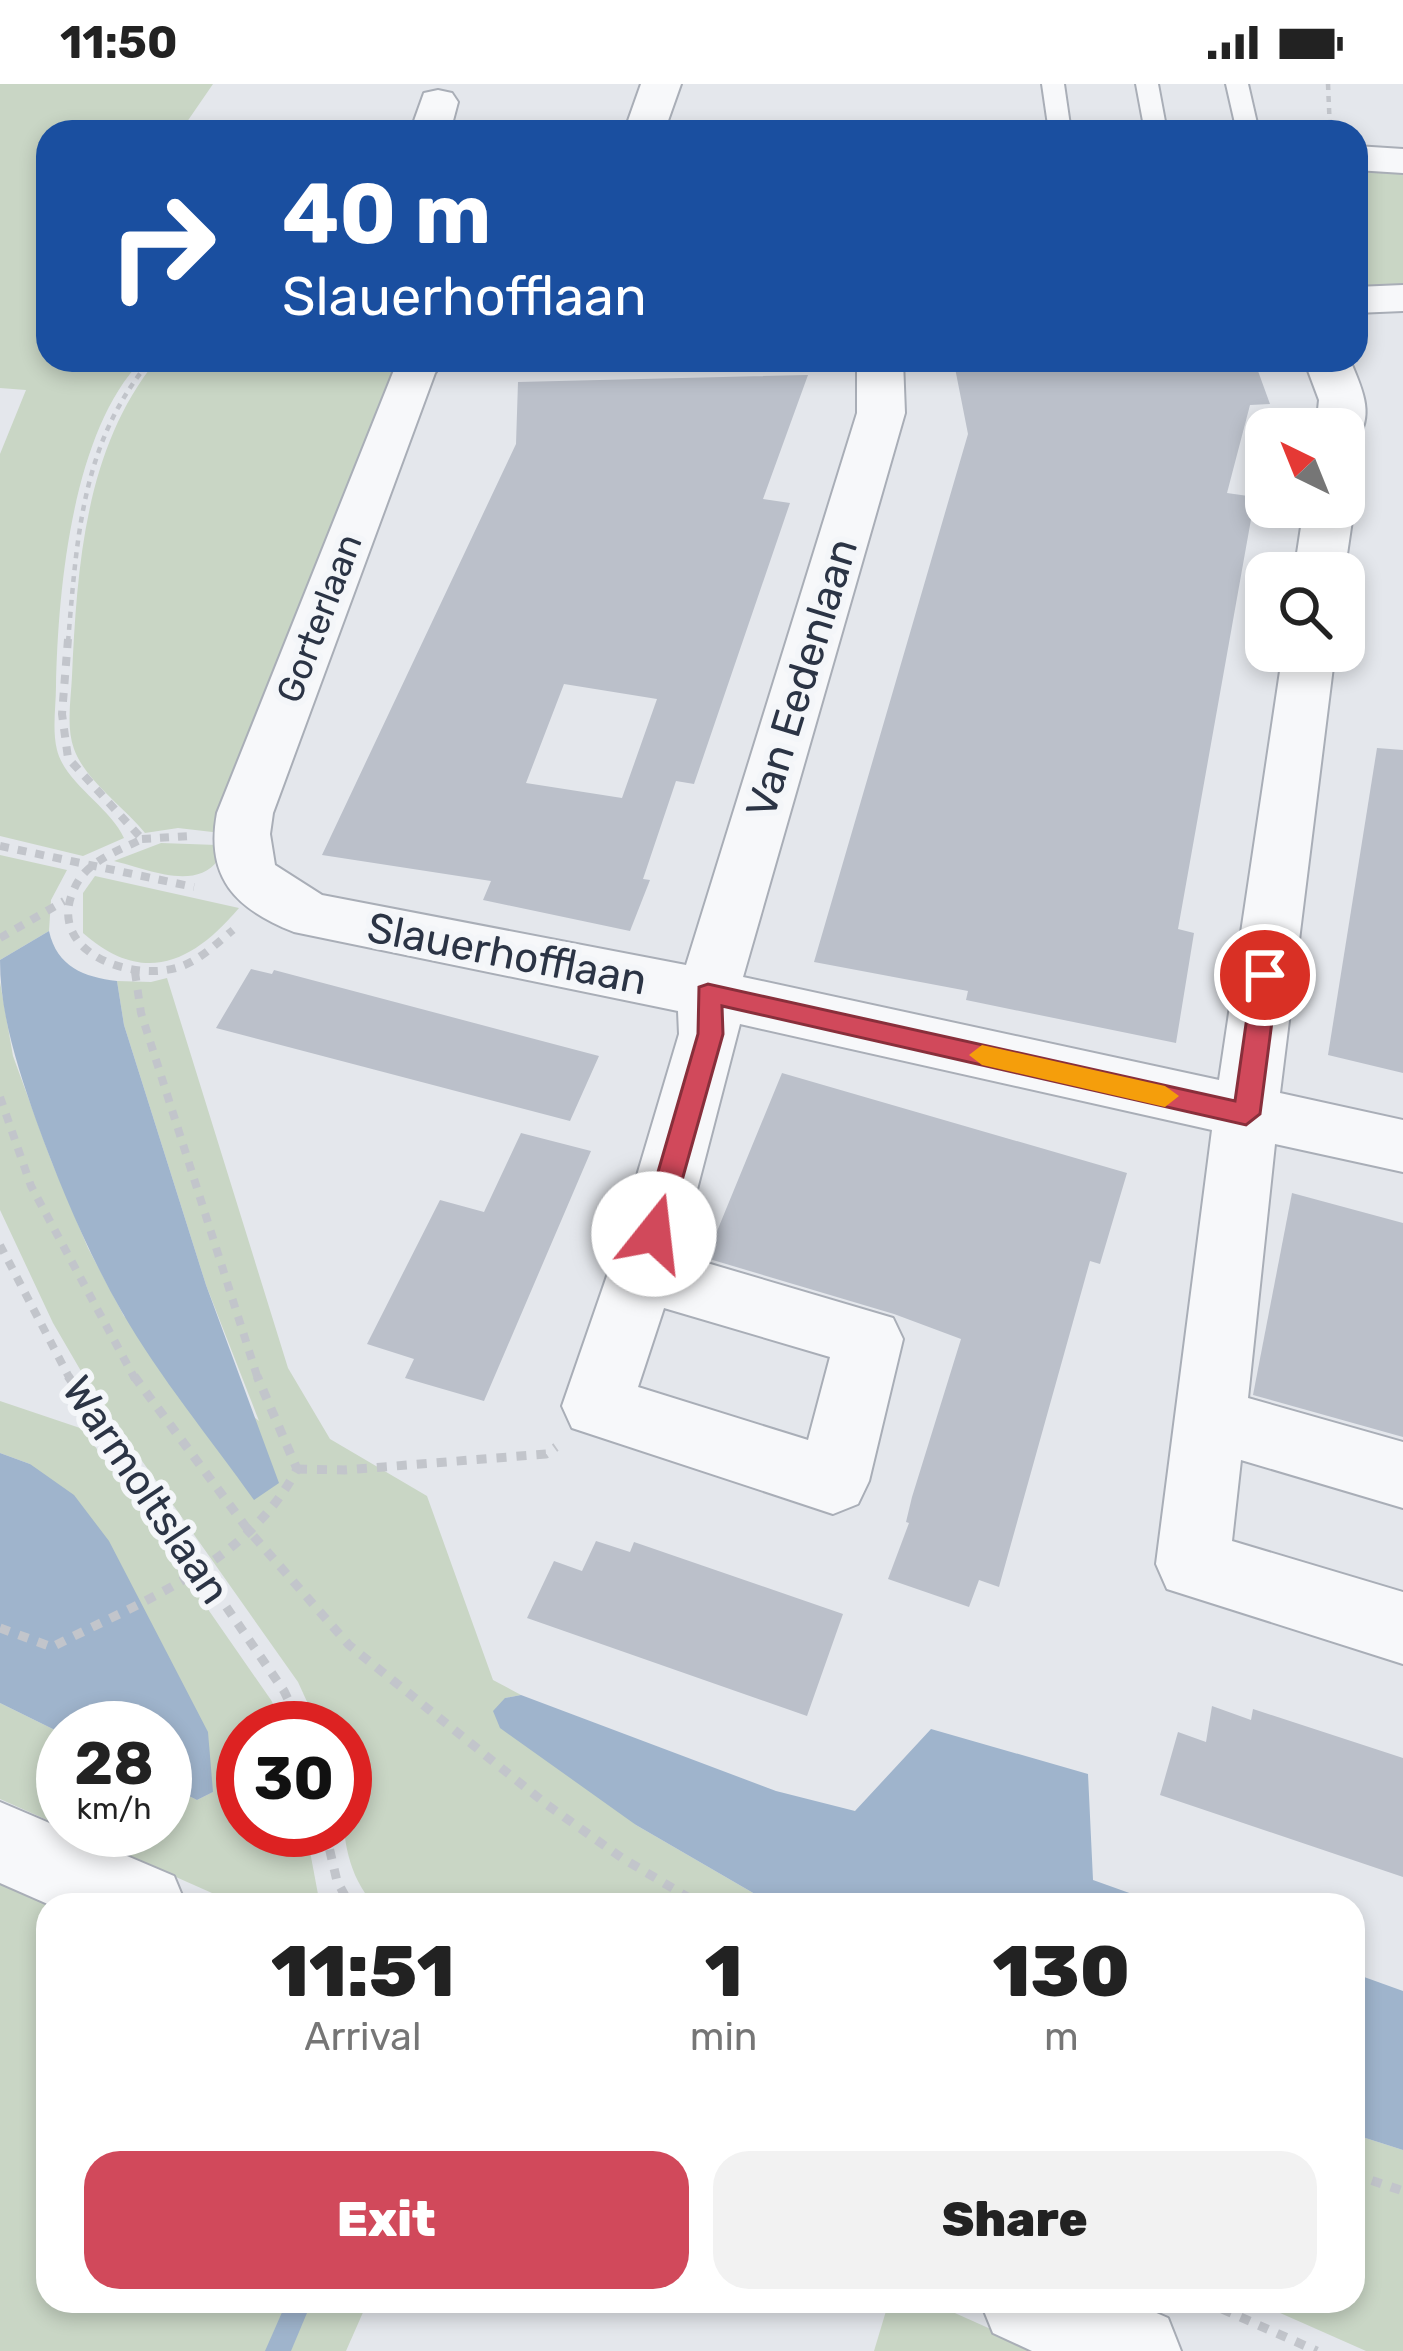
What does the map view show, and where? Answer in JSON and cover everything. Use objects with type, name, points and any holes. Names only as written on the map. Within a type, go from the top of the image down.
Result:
[{"type":"street","points":[[648,120],[661,84]]},
{"type":"street","points":[[1368,159],[1403,161]]},
{"type":"street","points":[[1368,300],[1403,298]]},
{"type":"street","name":"Gorterlaan","points":[[263,890],[239,837],[245,813],[413,372]]},
{"type":"street","name":"Van Eedenlaan","points":[[597,1406],[642,1274],[710,1034],[708,994],[880,413],[880,372]]},
{"type":"street","points":[[1332,372],[1342,408]]},
{"type":"street","points":[[1307,672],[1246,1114],[1193,1564],[1403,1628]]},
{"type":"street","name":"Slauerhofflaan","points":[[263,890],[315,916],[708,994],[1403,1146]]},
{"type":"street","points":[[597,1406],[833,1480],[869,1340],[642,1274]]},
{"type":"street","points":[[1211,1419],[1403,1475]]},
{"type":"street","points":[[0,1842],[118,1893]]},
{"type":"street","points":[[1051,2313],[1135,2351]]},
{"type":"lane","points":[[1053,84],[1058,120]]},
{"type":"lane","points":[[1148,84],[1154,120]]},
{"type":"lane","points":[[1237,84],[1245,120]]},
{"type":"path","points":[[1328,84],[1330,120]]},
{"type":"path","points":[[0,938],[64,901],[85,865],[142,839],[68,758],[62,687],[75,538],[98,450],[141,372]]},
{"type":"path","points":[[0,846],[215,890],[263,890]]},
{"type":"path","points":[[64,901],[66,929],[74,943],[88,956],[134,972],[174,969],[202,956],[246,916],[263,890]]},
{"type":"path","points":[[134,972],[141,1013],[262,1390],[297,1469]]},
{"type":"path","points":[[0,1097],[32,1186],[142,1391],[249,1532],[367,1659],[546,1804],[681,1893]]},
{"type":"path","name":"Warmoltslaan","points":[[0,1245],[80,1397],[289,1701]]},
{"type":"path","points":[[297,1469],[345,1470],[547,1454],[580,1430],[597,1406]]},
{"type":"path","points":[[0,1628],[52,1647],[171,1585],[199,1570],[277,1508],[297,1469]]},
{"type":"path","points":[[331,1857],[344,1893]]},
{"type":"path","points":[[1365,2178],[1403,2191]]},
{"type":"path","points":[[1231,2313],[1316,2351]]},
{"type":"green space","points":[[0,84],[213,84],[188,120],[36,120],[36,372],[133,372],[99,428],[85,469],[60,605],[57,750],[69,773],[124,838],[83,856],[0,836],[0,454],[26,390],[0,388]]},
{"type":"green space","points":[[1368,163],[1403,166],[1403,288],[1368,289]]},
{"type":"green space","points":[[148,372],[399,372],[221,833],[178,828],[145,833],[87,772],[72,740],[77,593],[89,511],[114,432]]},
{"type":"green space","points":[[161,843],[217,845],[218,860],[208,870],[183,876],[114,861]]},
{"type":"green space","points":[[0,855],[67,870],[51,900],[49,931],[0,960]]},
{"type":"green space","points":[[95,876],[239,908],[186,954],[147,963],[127,959],[83,933],[83,893]]},
{"type":"green space","points":[[167,978],[288,1368],[330,1439],[427,1496],[493,1680],[521,1695],[505,1698],[636,1825],[753,1893],[365,1893],[360,1886],[349,1857],[372,1857],[372,1701],[307,1701],[298,1682],[92,1390],[53,1323],[0,1210],[0,982],[13,1056],[51,1160],[88,1248],[124,1316],[259,1421],[206,1285],[124,1025],[117,981]]},
{"type":"green space","points":[[0,1401],[83,1429],[272,1701],[216,1701],[216,1857],[311,1857],[318,1893],[212,1893],[131,1857],[192,1857],[192,1798],[197,1800],[213,1792],[192,1754],[192,1701],[162,1701],[30,1464],[0,1453]]},
{"type":"green space","points":[[0,1703],[36,1721],[36,1815],[0,1799]]},
{"type":"green space","points":[[0,1876],[37,1893],[36,2313],[363,2313],[346,2351],[0,2351]]},
{"type":"green space","points":[[1365,2138],[1403,2150],[1403,2351],[1366,2351],[1280,2313],[1365,2313]]},
{"type":"green space","points":[[885,2313],[955,2313],[1040,2351],[874,2351]]},
{"type":"water","points":[[49,931],[65,962],[94,977],[117,981],[124,1025],[206,1285],[279,1483],[254,1500],[122,1312],[75,1218],[36,1120],[7,1021],[0,960]]},
{"type":"water","points":[[0,1453],[30,1464],[74,1495],[109,1541],[192,1701],[36,1701],[36,1721],[0,1703]]},
{"type":"water","points":[[521,1695],[776,1791],[855,1811],[931,1729],[1088,1774],[1093,1880],[1129,1893],[753,1893],[636,1825],[500,1728],[493,1711],[505,1698]]},
{"type":"water","points":[[192,1701],[208,1732],[213,1792],[197,1800],[192,1798]]},
{"type":"water","points":[[1365,1977],[1403,1991],[1403,2150],[1365,2138]]},
{"type":"building","points":[[956,372],[1258,372],[1270,404],[1245,408],[1227,493],[1245,496],[1245,528],[1249,528],[1178,929],[1194,933],[1176,1043],[966,1000],[968,991],[814,962],[968,434]]},
{"type":"building","points":[[808,375],[763,499],[790,503],[694,784],[676,781],[643,879],[650,880],[630,931],[483,900],[491,881],[322,855],[516,444],[518,382]],"holes":[[[564,684],[657,699],[622,798],[526,783]]]},
{"type":"building","points":[[1377,748],[1403,750],[1403,1073],[1328,1055]]},
{"type":"building","points":[[251,969],[272,974],[274,970],[599,1056],[570,1121],[216,1028]]},
{"type":"building","points":[[782,1073],[1127,1173],[1100,1264],[1090,1261],[999,1587],[979,1580],[969,1607],[888,1579],[909,1523],[912,1497],[961,1339],[706,1258]]},
{"type":"building","points":[[521,1133],[591,1151],[484,1401],[405,1378],[414,1359],[367,1344],[440,1200],[484,1212]]},
{"type":"building","points":[[1292,1193],[1403,1223],[1403,1437],[1253,1395]]},
{"type":"building","points":[[596,1541],[630,1552],[634,1542],[843,1614],[807,1716],[527,1618],[554,1561],[582,1571]]},
{"type":"building","points":[[1212,1706],[1251,1720],[1253,1709],[1403,1758],[1403,1877],[1160,1795],[1178,1732],[1206,1742]]},
{"type":"waterway","points":[[278,2351],[295,2313]]},
{"type":"slow traffic","points":[[982,1055],[1165,1096]]},
{"type":"route","points":[[654,1234],[710,1034],[708,994],[1246,1114],[1265,975]]}]
